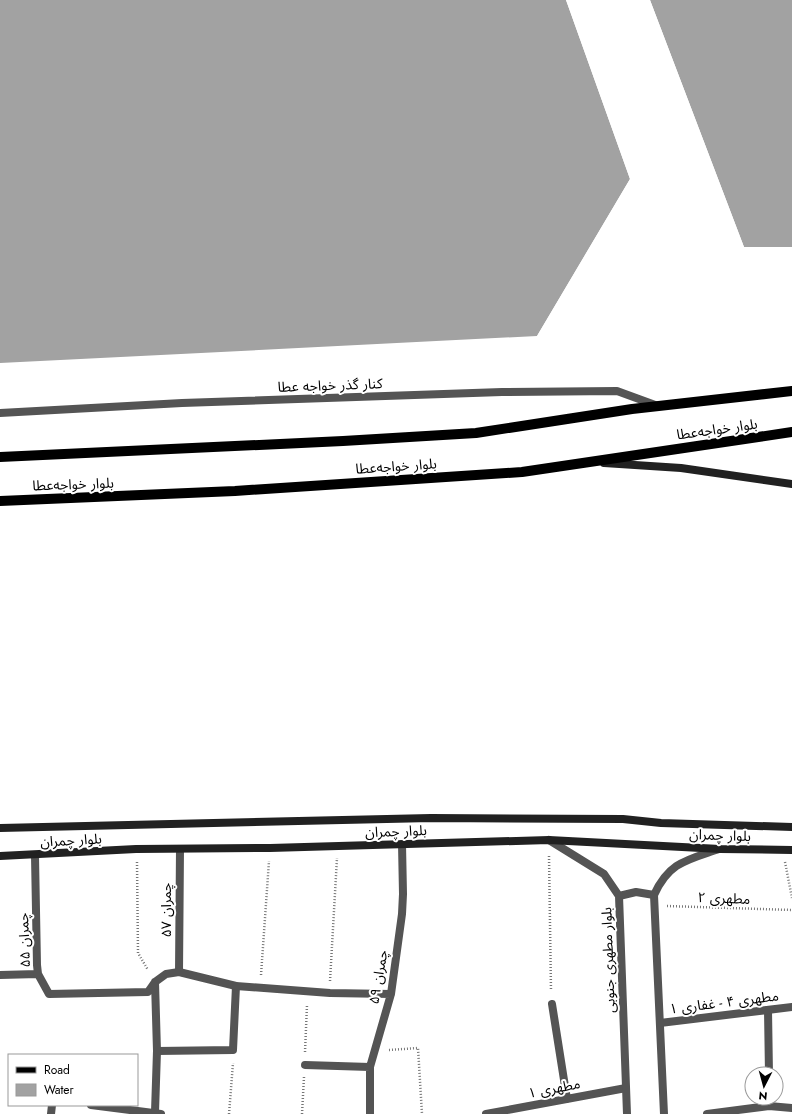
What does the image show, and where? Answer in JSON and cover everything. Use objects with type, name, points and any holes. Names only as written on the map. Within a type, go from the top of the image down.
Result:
[{"type":"main road","name":"بلوار خواجه‌عطا","points":[[0,457],[343,441],[476,433],[659,406],[792,391]]},
{"type":"main road","name":"بلوار خواجه‌عطا","points":[[0,501],[266,489],[522,472],[587,461],[792,432]]},
{"type":"main road","points":[[587,461],[681,468],[792,484]]},
{"type":"main road","name":"بلوار چمران","points":[[0,828],[431,818],[623,819],[669,823],[792,827]]},
{"type":"main road","name":"بلوار چمران","points":[[0,856],[35,856],[136,849],[270,848],[549,840],[720,849],[792,850]]},
{"type":"street","name":"کنار گذر خواجه عطا","points":[[0,413],[206,402],[502,392],[617,390],[659,406]]},
{"type":"street","name":"بلوار مطهری جنوبی","points":[[549,840],[604,874],[619,896],[627,1114]]},
{"type":"street","name":"چمران ۵۹","points":[[370,1114],[370,1067],[391,994],[404,894],[402,844]]},
{"type":"street","name":"چمران ۵۷","points":[[179,972],[180,849]]},
{"type":"street","points":[[664,1114],[654,895],[661,879],[680,862],[720,849]]},
{"type":"street","name":"چمران ۵۵","points":[[35,856],[38,974],[49,994],[148,992],[155,982]]},
{"type":"street","points":[[619,896],[636,892],[654,895]]},
{"type":"street","points":[[95,1106],[116,1111],[158,1113],[155,982],[166,974],[179,972],[236,986],[330,993],[391,994]]},
{"type":"street","points":[[0,975],[38,974]]},
{"type":"street","points":[[157,1051],[234,1050],[236,986]]},
{"type":"street","points":[[552,1004],[567,1099]]},
{"type":"street","name":"مطهری ۴ - غفاری ۱","points":[[660,1024],[792,1007]]},
{"type":"street","points":[[768,1010],[769,1066]]},
{"type":"street","points":[[305,1065],[370,1067]]},
{"type":"street","name":"مطهری ۱","points":[[486,1114],[500,1113],[626,1088]]},
{"type":"street","points":[[707,1114],[748,1106]]},
{"type":"path","points":[[549,840],[552,1004]]},
{"type":"path","points":[[330,993],[338,846]]},
{"type":"path","points":[[260,988],[270,848]]},
{"type":"path","points":[[136,849],[138,953],[155,982]]},
{"type":"path","points":[[783,850],[792,898]]},
{"type":"path","name":"مطهری ۲","points":[[655,906],[792,910]]},
{"type":"path","points":[[374,1051],[418,1048],[422,1114]]},
{"type":"path","points":[[229,1114],[234,1050]]},
{"type":"water","points":[[0,0],[566,0],[630,179],[537,336],[0,363]]},
{"type":"water","points":[[650,0],[792,0],[792,247],[744,247]]},
{"type":"pier","points":[[566,0],[568,0],[632,179],[541,335],[537,336],[630,179]]},
{"type":"pier","points":[[648,0],[650,0],[744,247],[742,247]]}]
